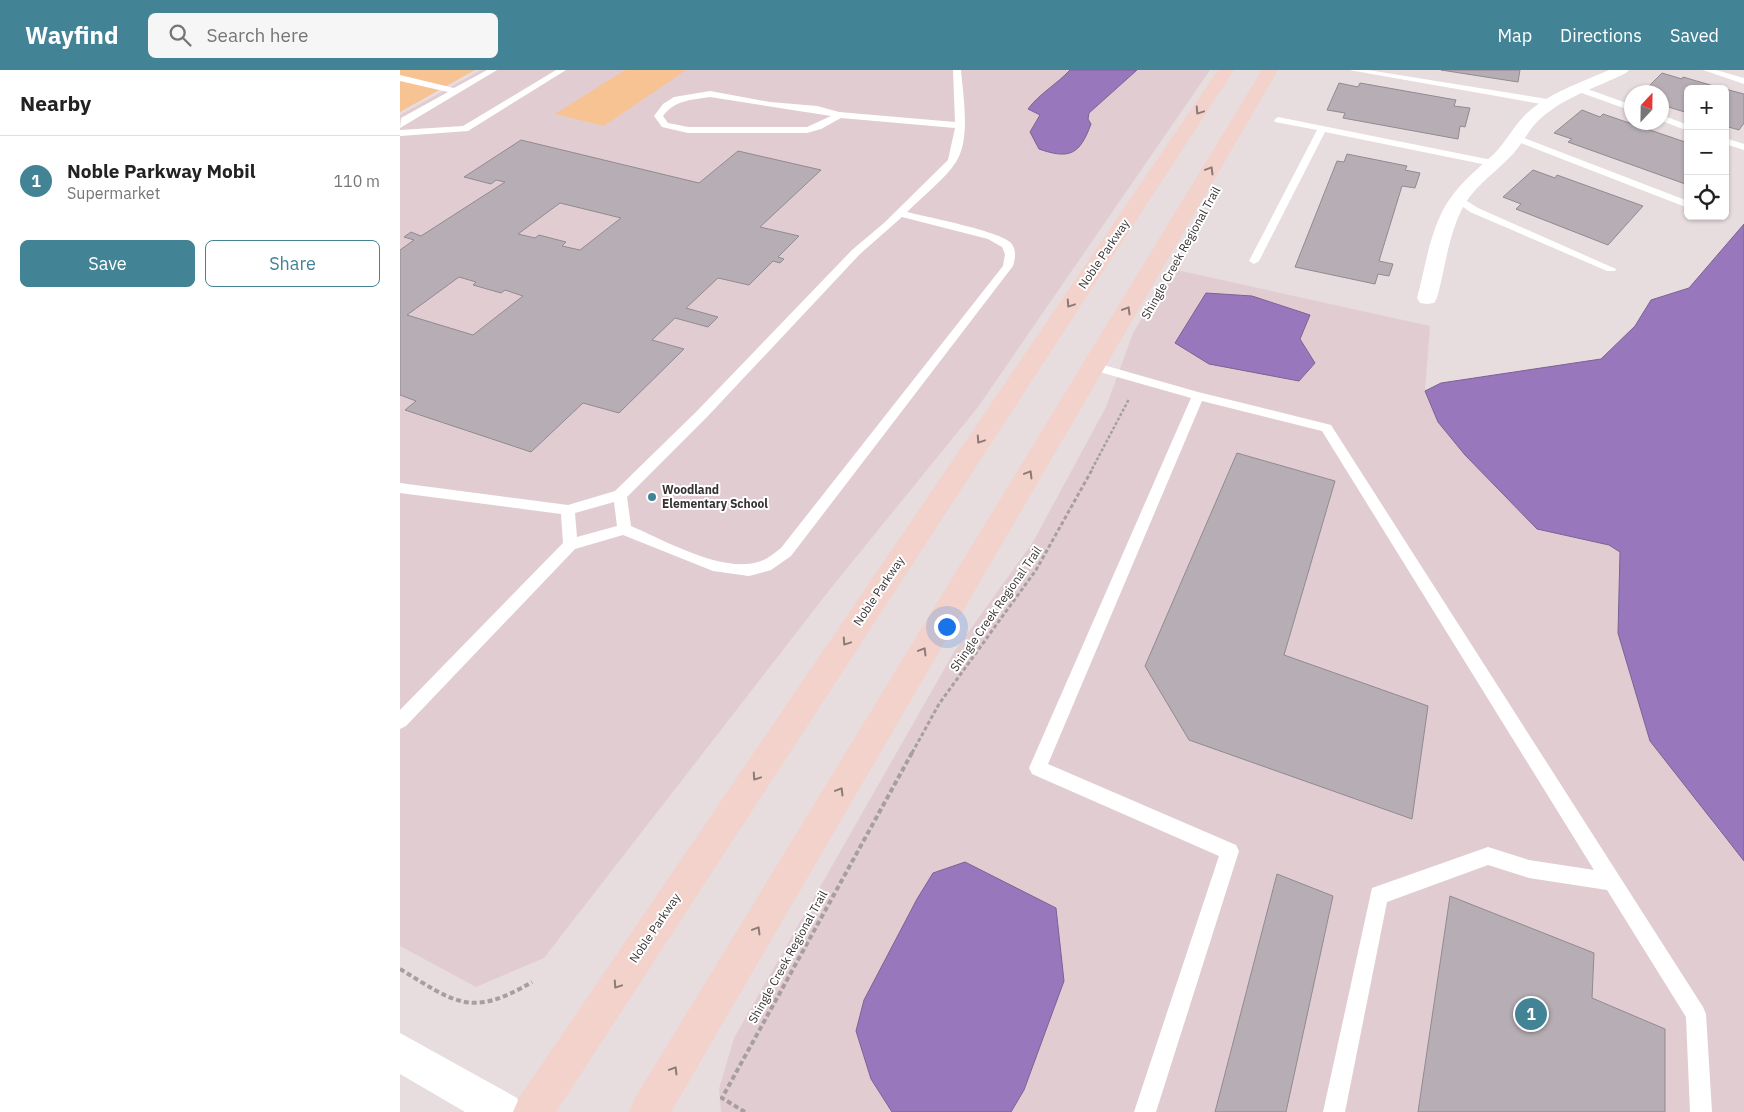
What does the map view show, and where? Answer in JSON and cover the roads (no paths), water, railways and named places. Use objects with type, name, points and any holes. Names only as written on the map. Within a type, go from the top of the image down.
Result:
[{"type":"main road","name":"Noble Parkway","points":[[533,1112],[1226,70]]},
{"type":"main road","points":[[649,1112],[1270,70]]},
{"type":"street","points":[[1427,298],[1446,227],[1459,200],[1492,163],[1506,152],[1534,115],[1579,89],[1621,70]]},
{"type":"street","points":[[400,1052],[503,1112]]},
{"type":"lane","points":[[400,125],[404,120],[493,70]]},
{"type":"lane","points":[[400,133],[465,129],[562,70]]},
{"type":"lane","points":[[400,488],[568,510],[620,495],[702,414],[856,252],[899,214],[952,161],[958,149],[960,125],[957,70]]},
{"type":"lane","points":[[1354,70],[1554,103]]},
{"type":"lane","points":[[1707,70],[1744,81]]},
{"type":"lane","points":[[400,78],[455,91]]},
{"type":"lane","points":[[1579,89],[1624,105]]},
{"type":"lane","points":[[839,115],[818,127],[807,130],[688,130],[671,128],[658,120],[660,113],[671,102],[702,94],[770,105],[817,109],[839,115],[960,125]]},
{"type":"lane","points":[[1278,120],[1492,163]]},
{"type":"lane","points":[[1669,121],[1684,126]]},
{"type":"lane","points":[[1254,261],[1322,129]]},
{"type":"lane","points":[[1516,138],[1684,203]]},
{"type":"lane","points":[[1729,142],[1744,148]]},
{"type":"lane","points":[[1459,200],[1474,210],[1611,269]]},
{"type":"lane","points":[[400,721],[570,546],[624,529],[720,568],[744,572],[763,568],[786,552],[1008,266],[1010,254],[1007,245],[992,237],[899,214]]},
{"type":"lane","points":[[1093,366],[1198,396],[1326,428],[1696,1014],[1701,1112]]},
{"type":"lane","points":[[1145,1112],[1230,851],[1038,768],[1198,396]]},
{"type":"lane","points":[[620,495],[624,529]]},
{"type":"lane","points":[[568,510],[570,546]]},
{"type":"lane","points":[[1334,1112],[1379,895],[1488,856],[1530,869],[1613,882]]},
{"type":"place","name":"Woodland Elementary School","points":[[652,497]]},
{"type":"place","name":"Noble Parkway Mobil","points":[[1531,1014]]}]
